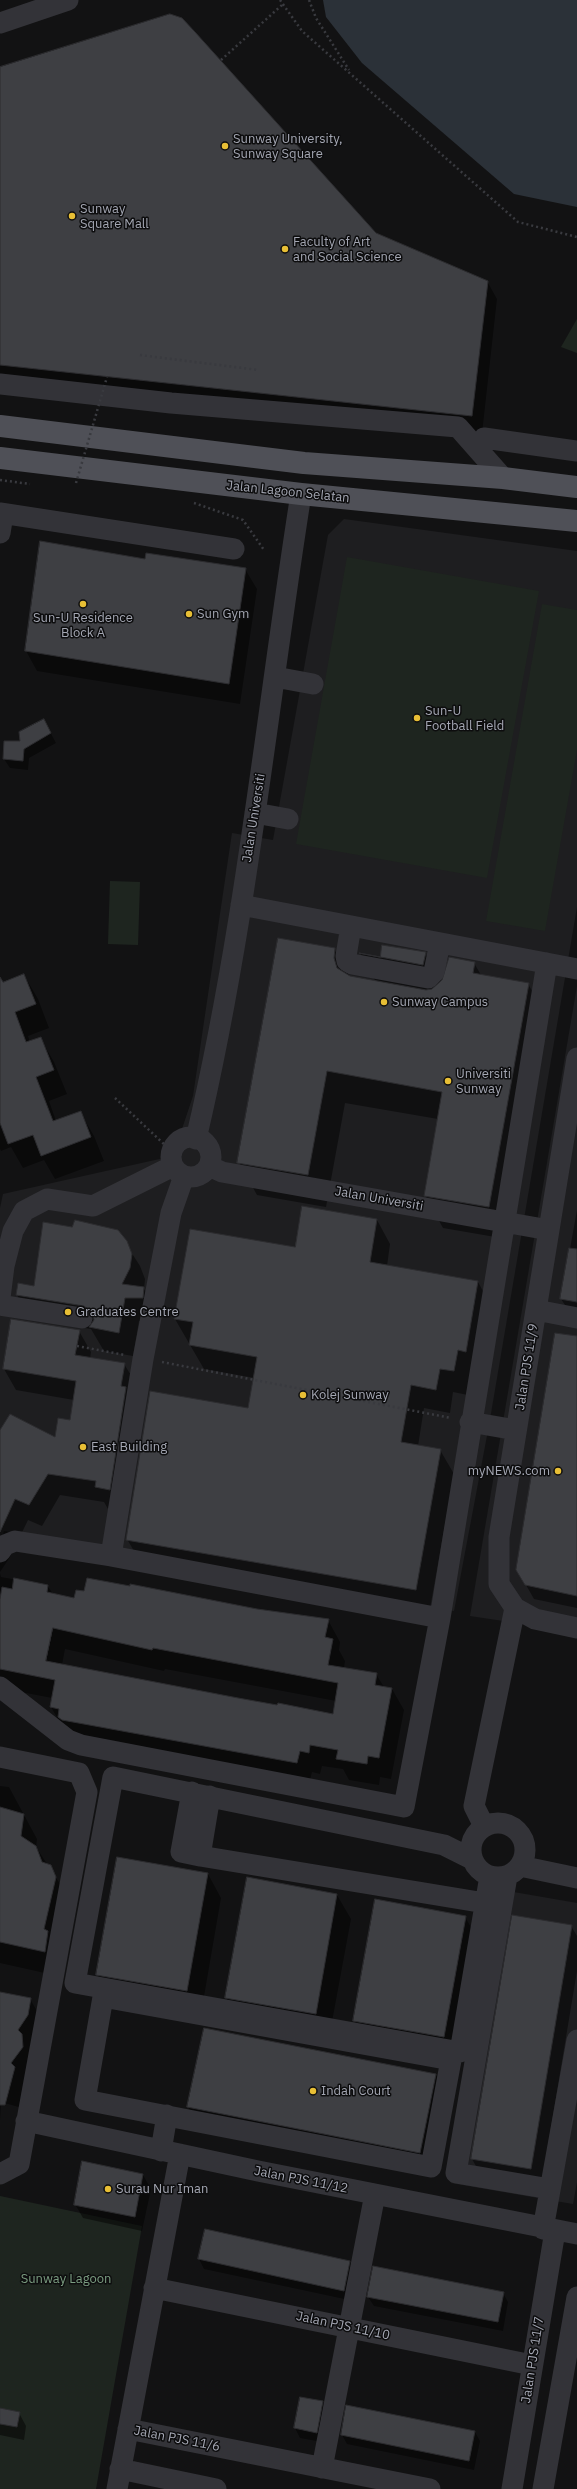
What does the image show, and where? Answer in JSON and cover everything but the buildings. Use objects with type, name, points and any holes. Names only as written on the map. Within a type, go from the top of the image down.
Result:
[{"type":"main road","points":[[7,430],[304,463],[503,478],[577,487]]},
{"type":"main road","name":"Jalan Lagoon Selatan","points":[[0,458],[301,494],[577,521]]},
{"type":"main road","points":[[301,494],[304,463]]},
{"type":"street","points":[[0,23],[68,0]]},
{"type":"street","points":[[0,384],[172,403],[458,427],[503,478]]},
{"type":"street","points":[[484,438],[577,451]]},
{"type":"street","name":"Jalan Universiti","points":[[196,1139],[215,1057],[256,814],[301,494]]},
{"type":"street","points":[[1,520],[234,549]]},
{"type":"street","points":[[275,677],[313,684]]},
{"type":"street","points":[[256,814],[288,819]]},
{"type":"street","points":[[241,905],[577,969]]},
{"type":"street","points":[[351,926],[346,956],[347,961],[352,964],[428,978],[434,972],[440,943]]},
{"type":"street","points":[[0,1687],[68,1740],[81,1746],[404,1807],[440,1618],[470,1422],[547,963]]},
{"type":"street","name":"Jalan PJS 11/9","points":[[577,1058],[499,1537],[498,1560],[499,1584],[516,1608],[535,1619],[577,1628]]},
{"type":"street","points":[[0,1298],[4,1266],[13,1231],[24,1211],[47,1199],[93,1206],[179,1171],[200,1175],[209,1166],[211,1154],[208,1148],[196,1139],[188,1138],[177,1143],[171,1154],[179,1171],[143,1359],[111,1556]]},
{"type":"street","name":"Jalan Universiti","points":[[209,1166],[222,1172],[549,1230]]},
{"type":"street","points":[[0,1305],[82,1318]]},
{"type":"street","points":[[536,1310],[577,1318]]},
{"type":"street","points":[[470,1422],[516,1430]]},
{"type":"street","points":[[0,1552],[5,1545],[15,1541],[111,1556],[440,1618]]},
{"type":"street","points":[[516,1608],[474,1806],[476,1866],[505,1873],[577,1878]]},
{"type":"street","points":[[0,1758],[79,1774],[87,1792],[19,2164],[0,2174]]},
{"type":"street","points":[[112,1777],[201,1794],[444,1845],[476,1842],[502,1823],[518,1831],[526,1848],[505,1873],[485,1904],[460,2052],[75,1983],[112,1777]]},
{"type":"street","points":[[201,1794],[181,1852],[485,1904]]},
{"type":"street","points":[[505,1873],[456,2173],[550,2189]]},
{"type":"street","points":[[103,1997],[451,2060],[431,2167],[167,2115],[85,2100],[103,1997]]},
{"type":"street","name":"Jalan PJS 11/7","points":[[512,2489],[532,2365],[549,2230],[550,2189],[577,2040]]},
{"type":"street","name":"Jalan PJS 11/6","points":[[167,2115],[170,2152],[154,2288],[128,2429],[430,2489]]},
{"type":"street","name":"Jalan PJS 11/12","points":[[26,2121],[549,2230],[577,2234]]},
{"type":"street","points":[[322,2468],[375,2194]]},
{"type":"street","name":"Jalan PJS 11/10","points":[[154,2288],[532,2365]]},
{"type":"street","points":[[543,2489],[568,2393],[577,2297]]},
{"type":"street","points":[[128,2429],[119,2479],[216,2489]]},
{"type":"path","points":[[280,0],[282,5],[302,31],[518,222],[577,237]]},
{"type":"path","points":[[308,0],[316,18],[352,74]]},
{"type":"path","points":[[221,60],[282,5]]},
{"type":"path","points":[[140,355],[258,370]]},
{"type":"path","points":[[76,483],[107,377]]},
{"type":"path","points":[[0,480],[35,484]]},
{"type":"path","points":[[187,501],[243,520],[264,550]]},
{"type":"path","points":[[115,1098],[166,1146]]},
{"type":"path","points":[[198,1369],[443,1416]]},
{"type":"shaded area","points":[[323,0],[577,0],[577,207],[514,194],[362,63],[326,17]]},
{"type":"shaded area","name":"Sunway Campus","points":[[344,519],[577,551],[577,907],[489,1425],[454,1611],[4,1531],[0,1550],[0,1208],[3,1194],[173,1156],[193,1096],[232,833],[273,840],[328,535]]},
{"type":"shaded area","points":[[577,986],[577,1632],[470,1616]]},
{"type":"shaded area","points":[[502,1890],[577,1903],[577,2182],[573,2204],[451,2183]]},
{"type":"green space","points":[[577,319],[577,353],[561,347]]},
{"type":"green space","name":"Sun-U Football Field","points":[[347,557],[539,591],[487,878],[296,844]]},
{"type":"green space","points":[[542,604],[577,610],[577,750],[545,931],[486,921]]},
{"type":"green space","points":[[110,881],[140,882],[138,945],[108,944]]},
{"type":"green space","name":"Sunway Lagoon","points":[[0,2196],[142,2226],[96,2489],[0,2489]]},
{"type":"place","name":"Sunway University, Sunway Square","points":[[225,146]]},
{"type":"place","name":"Sunway Square Mall","points":[[72,216]]},
{"type":"place","name":"Faculty of Art and Social Science","points":[[285,249]]},
{"type":"place","name":"Sun-U Residence Block A","points":[[83,604]]},
{"type":"place","name":"Sun Gym","points":[[189,614]]},
{"type":"place","name":"Sun-U Football Field","points":[[417,718]]},
{"type":"place","name":"Sunway Campus","points":[[384,1002]]},
{"type":"place","name":"Universiti Sunway","points":[[448,1081]]},
{"type":"place","name":"Graduates Centre","points":[[68,1312]]},
{"type":"place","name":"Kolej Sunway","points":[[303,1395]]},
{"type":"place","name":"East Building","points":[[83,1447]]},
{"type":"place","name":"myNEWS.com","points":[[558,1471]]},
{"type":"place","name":"Indah Court","points":[[313,2091]]},
{"type":"place","name":"Surau Nur Iman","points":[[108,2189]]}]
